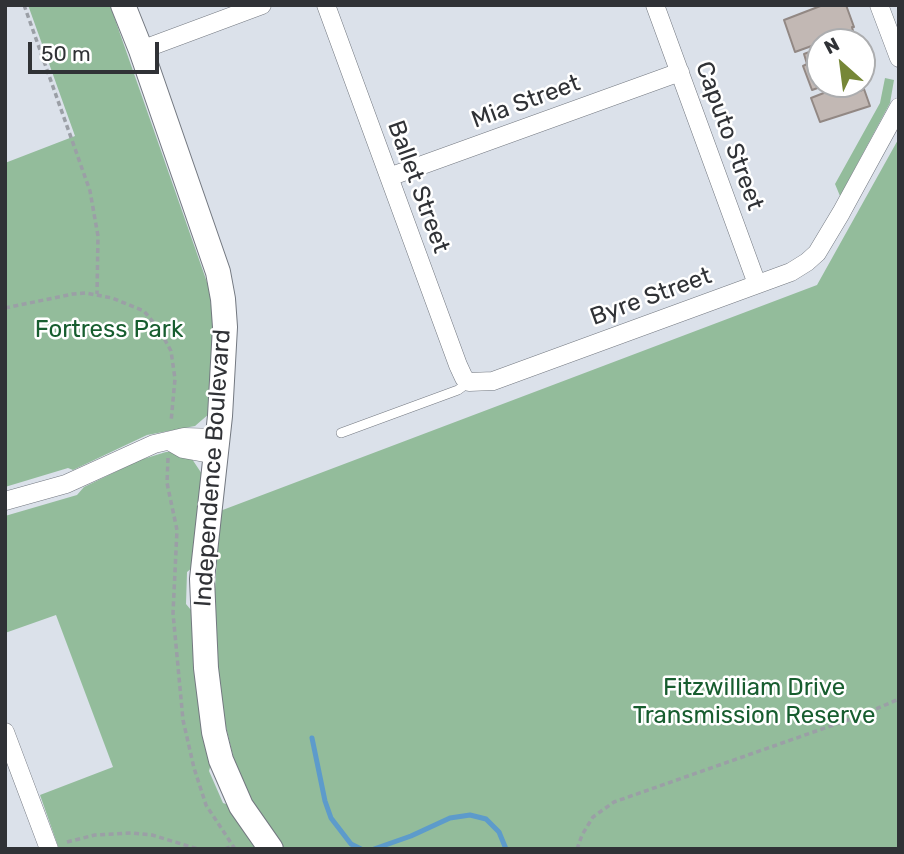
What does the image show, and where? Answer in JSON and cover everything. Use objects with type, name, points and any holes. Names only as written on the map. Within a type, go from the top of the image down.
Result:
[{"type":"street","name":"Independence Boulevard","points":[[124,5],[218,272],[225,327],[217,446],[202,579],[209,705],[216,741],[230,782],[241,806],[271,849]]},
{"type":"street","points":[[141,50],[262,5]]},
{"type":"street","name":"Ballet Street","points":[[326,5],[458,365],[469,382]]},
{"type":"street","name":"Caputo Street","points":[[655,5],[757,284]]},
{"type":"street","points":[[879,5],[899,58]]},
{"type":"street","name":"Mia Street","points":[[389,177],[680,72]]},
{"type":"street","name":"Byre Street","points":[[469,382],[493,381],[791,272],[807,262],[817,253],[899,107]]},
{"type":"street","points":[[5,501],[66,484],[141,449],[169,441],[183,449],[217,446]]},
{"type":"street","points":[[5,732],[49,849]]},
{"type":"lane","name":"Byre Street","points":[[341,433],[458,390],[469,382]]},
{"type":"path","points":[[24,5],[90,191],[96,218],[99,256],[97,294]]},
{"type":"path","points":[[5,308],[73,293],[97,294],[132,304],[144,311],[165,338],[171,351],[175,379],[167,483],[177,530],[173,613],[183,720],[205,805],[234,848],[225,849]]},
{"type":"path","points":[[577,849],[593,817],[614,802],[862,715],[899,699]]},
{"type":"path","points":[[67,842],[94,835],[131,833],[152,835],[198,849]]},
{"type":"green space","name":"Fortress Park","points":[[28,5],[110,5],[209,288],[214,332],[210,413],[195,426],[147,435],[73,470],[68,468],[5,487],[5,163],[75,136]]},
{"type":"green space","points":[[885,78],[894,80],[890,103],[840,196],[835,184],[880,103]]},
{"type":"green space","name":"Fitzwilliam Drive Transmission Reserve","points":[[899,138],[899,849],[285,849],[258,814],[245,788],[235,764],[220,702],[213,620],[220,511],[817,285]]},
{"type":"green space","points":[[166,452],[192,459],[202,474],[193,567],[187,572],[186,604],[191,610],[211,764],[209,771],[223,803],[229,805],[258,849],[59,849],[40,795],[113,767],[56,615],[5,633],[5,516],[77,495],[84,487],[140,460]]},
{"type":"building","points":[[823,5],[846,5],[854,27],[806,28],[806,48],[795,52],[784,20]]},
{"type":"building","points":[[811,98],[867,98],[870,106],[820,122]]},
{"type":"waterway","points":[[312,738],[331,818],[351,844],[361,849]]},
{"type":"waterway","points":[[374,849],[450,818],[470,815],[486,819],[499,832],[506,849]]}]
